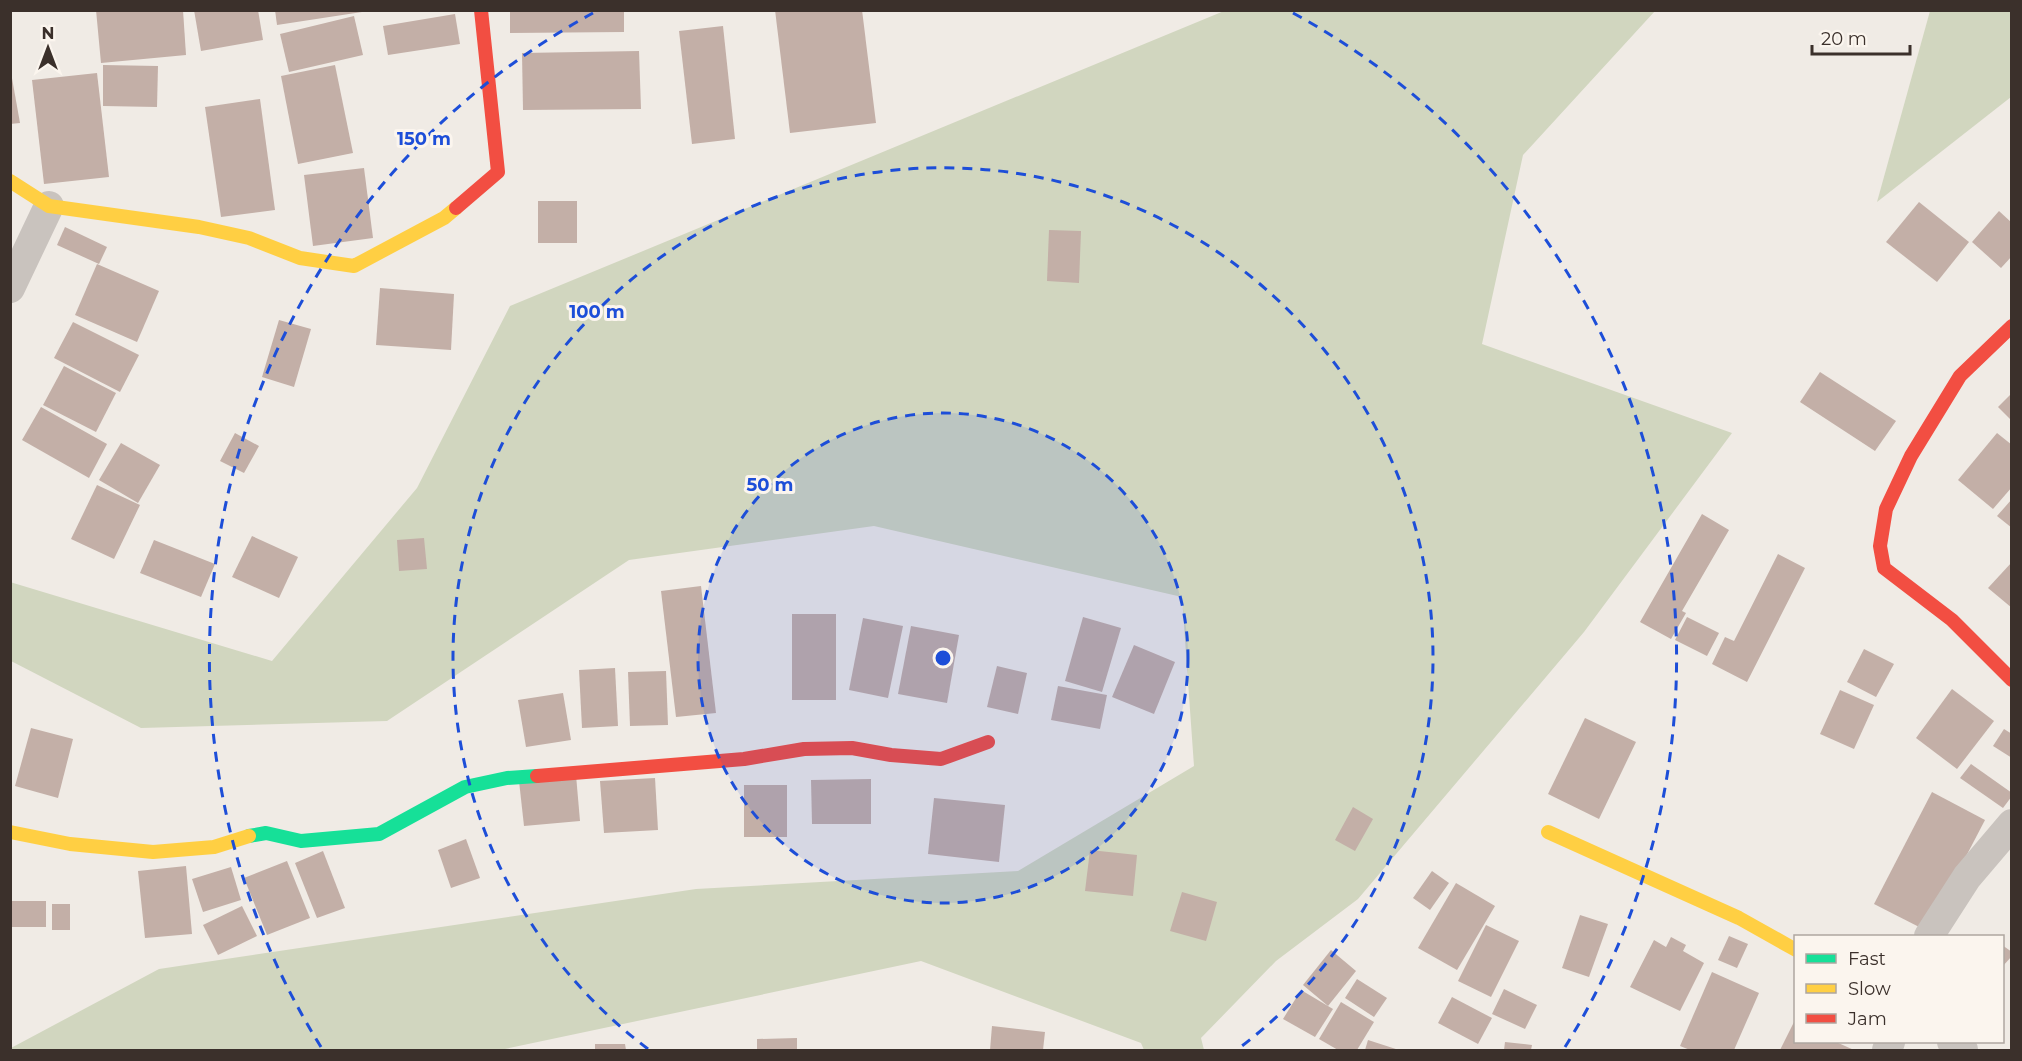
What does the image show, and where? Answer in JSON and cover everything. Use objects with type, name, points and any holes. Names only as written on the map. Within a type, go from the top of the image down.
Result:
[{"type":"street","points":[[10,181],[49,207],[199,227],[249,238],[300,258],[354,266],[444,218],[498,172],[482,10]]},
{"type":"street","points":[[10,288],[49,207]]},
{"type":"street","points":[[2012,326],[1960,376],[1911,456],[1886,508],[1880,546],[1884,568],[1952,620],[2012,680]]},
{"type":"street","points":[[10,832],[70,844],[153,852],[213,848],[240,838],[266,833],[301,841],[350,837],[379,834],[465,787],[507,778],[744,759],[804,749],[852,748],[891,755],[941,759],[988,742]]},
{"type":"street","points":[[1930,935],[1967,877],[2012,824]]},
{"type":"street","points":[[1548,832],[1738,918],[1794,949]]},
{"type":"green space","points":[[1224,11],[1655,11],[1523,155],[1482,344],[1732,433],[1584,632],[1358,899],[1276,961],[1201,1038],[1204,1050],[1144,1050],[1141,1043],[921,961],[500,1050],[11,1050],[159,969],[696,889],[1018,871],[1194,766],[1182,597],[874,526],[629,560],[387,721],[141,728],[11,661],[10,582],[272,661],[417,488],[510,306]]},
{"type":"green space","points":[[1930,11],[2011,11],[2011,97],[1877,202]]},
{"type":"building","points":[[96,10],[183,10],[186,55],[101,63]]},
{"type":"building","points":[[194,10],[258,10],[263,40],[201,51]]},
{"type":"building","points":[[275,10],[362,10],[362,12],[277,25]]},
{"type":"building","points":[[510,10],[624,10],[624,32],[510,33]]},
{"type":"building","points":[[775,10],[862,10],[876,123],[790,133]]},
{"type":"building","points":[[455,14],[460,44],[388,55],[383,26]]},
{"type":"building","points":[[354,16],[363,55],[289,72],[280,34]]},
{"type":"building","points":[[723,26],[735,139],[692,144],[679,31]]},
{"type":"building","points":[[639,51],[641,109],[523,110],[522,53]]},
{"type":"building","points":[[103,65],[158,66],[157,107],[103,106]]},
{"type":"building","points":[[335,65],[353,153],[298,164],[281,76]]},
{"type":"building","points":[[10,67],[20,123],[10,124]]},
{"type":"building","points":[[97,73],[109,177],[44,184],[32,80]]},
{"type":"building","points":[[260,99],[275,210],[221,217],[205,107]]},
{"type":"building","points":[[364,168],[373,238],[313,246],[304,175]]},
{"type":"building","points":[[538,201],[577,201],[577,243],[538,243]]},
{"type":"building","points":[[1919,202],[1969,242],[1937,282],[1886,242]]},
{"type":"building","points":[[1999,211],[2012,223],[2012,256],[2001,268],[1972,242]]},
{"type":"building","points":[[65,227],[107,247],[99,264],[57,245]]},
{"type":"building","points":[[1049,230],[1081,231],[1079,283],[1047,281]]},
{"type":"building","points":[[97,264],[159,291],[137,342],[75,315]]},
{"type":"building","points":[[380,288],[454,294],[451,350],[376,345]]},
{"type":"building","points":[[279,320],[311,329],[294,387],[262,377]]},
{"type":"building","points":[[73,322],[139,355],[120,392],[54,358]]},
{"type":"building","points":[[64,366],[116,393],[96,432],[43,405]]},
{"type":"building","points":[[1820,372],[1896,421],[1875,451],[1800,402]]},
{"type":"building","points":[[2012,393],[2012,421],[1998,407]]},
{"type":"building","points":[[41,407],[107,444],[89,478],[22,440]]},
{"type":"building","points":[[235,433],[259,446],[244,473],[220,461]]},
{"type":"building","points":[[1997,433],[2012,445],[2012,487],[1993,509],[1958,480]]},
{"type":"building","points":[[121,443],[160,465],[138,503],[99,480]]},
{"type":"building","points":[[97,485],[140,505],[114,559],[71,539]]},
{"type":"building","points":[[2012,499],[2012,528],[1997,516]]},
{"type":"building","points":[[1702,514],[1729,530],[1682,611],[1686,613],[1671,639],[1640,622]]},
{"type":"building","points":[[252,536],[298,557],[279,598],[232,577]]},
{"type":"building","points":[[424,538],[427,569],[399,571],[397,540]]},
{"type":"building","points":[[154,540],[215,564],[201,597],[140,573]]},
{"type":"building","points":[[1778,554],[1805,568],[1747,682],[1712,664],[1725,637],[1734,641]]},
{"type":"building","points":[[2012,562],[2012,608],[1988,588]]},
{"type":"building","points":[[701,586],[716,713],[676,717],[661,591]]},
{"type":"building","points":[[792,614],[836,614],[836,700],[792,700]]},
{"type":"building","points":[[1083,617],[1121,628],[1102,692],[1065,681]]},
{"type":"building","points":[[1687,617],[1719,633],[1707,656],[1675,640]]},
{"type":"building","points":[[863,618],[903,626],[888,698],[849,690]]},
{"type":"building","points":[[911,626],[959,635],[947,703],[898,694]]},
{"type":"building","points":[[1134,645],[1175,662],[1154,714],[1112,697]]},
{"type":"building","points":[[1864,649],[1894,664],[1876,697],[1847,682]]},
{"type":"building","points":[[997,666],[1027,673],[1018,714],[987,707]]},
{"type":"building","points":[[615,668],[618,726],[582,728],[579,670]]},
{"type":"building","points":[[666,671],[668,725],[630,726],[628,672]]},
{"type":"building","points":[[1058,686],[1107,695],[1100,729],[1051,720]]},
{"type":"building","points":[[1952,689],[1994,721],[1957,769],[1916,738]]},
{"type":"building","points":[[1840,690],[1874,705],[1854,749],[1820,734]]},
{"type":"building","points":[[563,693],[571,740],[526,747],[518,700]]},
{"type":"building","points":[[1585,718],[1636,742],[1599,819],[1548,794]]},
{"type":"building","points":[[31,728],[73,739],[58,798],[15,786]]},
{"type":"building","points":[[2004,729],[2012,734],[2012,758],[1993,746]]},
{"type":"building","points":[[1971,764],[2012,793],[2003,808],[1960,778]]},
{"type":"building","points":[[576,775],[580,821],[524,826],[519,781]]},
{"type":"building","points":[[655,778],[658,830],[604,833],[600,781]]},
{"type":"building","points":[[871,779],[871,824],[812,824],[811,780]]},
{"type":"building","points":[[744,785],[787,785],[787,837],[744,837]]},
{"type":"building","points":[[1932,792],[1985,820],[1927,931],[1874,904]]},
{"type":"building","points":[[934,798],[1005,805],[999,862],[928,854]]},
{"type":"building","points":[[1353,807],[1373,819],[1355,851],[1335,840]]},
{"type":"building","points":[[466,839],[480,878],[451,888],[438,850]]},
{"type":"building","points":[[1090,850],[1137,855],[1133,896],[1085,891]]},
{"type":"building","points":[[323,851],[345,908],[317,918],[295,863]]},
{"type":"building","points":[[287,861],[310,918],[267,935],[244,878]]},
{"type":"building","points":[[186,866],[192,934],[145,938],[138,871]]},
{"type":"building","points":[[231,867],[241,900],[203,912],[192,879]]},
{"type":"building","points":[[1432,871],[1449,883],[1430,910],[1413,898]]},
{"type":"building","points":[[1456,883],[1495,906],[1457,970],[1418,948]]},
{"type":"building","points":[[1182,892],[1217,902],[1206,941],[1170,931]]},
{"type":"building","points":[[10,901],[46,901],[46,927],[10,927]]},
{"type":"building","points":[[52,904],[70,904],[70,930],[52,930]]},
{"type":"building","points":[[242,906],[257,936],[218,955],[203,925]]},
{"type":"building","points":[[1580,915],[1608,924],[1589,977],[1562,968]]},
{"type":"building","points":[[1486,925],[1519,941],[1491,997],[1458,981]]},
{"type":"building","points":[[1729,936],[1748,944],[1737,968],[1718,960]]},
{"type":"building","points":[[1671,937],[1686,945],[1683,951],[1704,963],[1680,1011],[1630,987],[1654,940],[1666,947]]},
{"type":"building","points":[[2004,946],[2012,952],[2012,956],[2004,965]]},
{"type":"building","points":[[1331,950],[1356,971],[1328,1006],[1303,985]]},
{"type":"building","points":[[1712,972],[1759,993],[1734,1050],[1690,1050],[1680,1046]]},
{"type":"building","points":[[1357,979],[1387,998],[1374,1017],[1345,998]]},
{"type":"building","points":[[1504,989],[1537,1005],[1525,1029],[1492,1014]]},
{"type":"building","points":[[1301,990],[1333,1009],[1315,1037],[1283,1019]]},
{"type":"building","points":[[1452,997],[1492,1018],[1478,1044],[1438,1023]]},
{"type":"building","points":[[1341,1002],[1374,1022],[1357,1050],[1338,1050],[1319,1039]]},
{"type":"building","points":[[1794,1022],[1794,1043],[1838,1043],[1854,1050],[1780,1050]]},
{"type":"building","points":[[992,1026],[1045,1032],[1043,1050],[990,1050]]},
{"type":"building","points":[[797,1038],[797,1050],[757,1050],[757,1039]]},
{"type":"building","points":[[1368,1040],[1399,1050],[1365,1050]]},
{"type":"building","points":[[1505,1042],[1532,1045],[1531,1050],[1504,1050]]},
{"type":"building","points":[[595,1044],[625,1044],[626,1050],[595,1050]]},
{"type":"traffic: fast","points":[[249,836],[266,833],[301,841],[379,834],[465,787],[507,778],[537,776]]},
{"type":"traffic: slow","points":[[10,181],[49,206],[199,227],[249,238],[300,258],[354,266],[444,218],[456,208]]},
{"type":"traffic: slow","points":[[10,832],[70,844],[153,852],[214,847],[249,836]]},
{"type":"traffic: slow","points":[[1548,832],[1739,918],[1794,949]]},
{"type":"traffic: jam","points":[[456,208],[498,172],[481,10]]},
{"type":"traffic: jam","points":[[2012,326],[1960,376],[1911,456],[1886,509],[1880,546],[1884,568],[1952,620],[2012,680]]},
{"type":"traffic: jam","points":[[537,776],[744,759],[804,749],[852,748],[891,755],[941,759],[988,742]]}]
